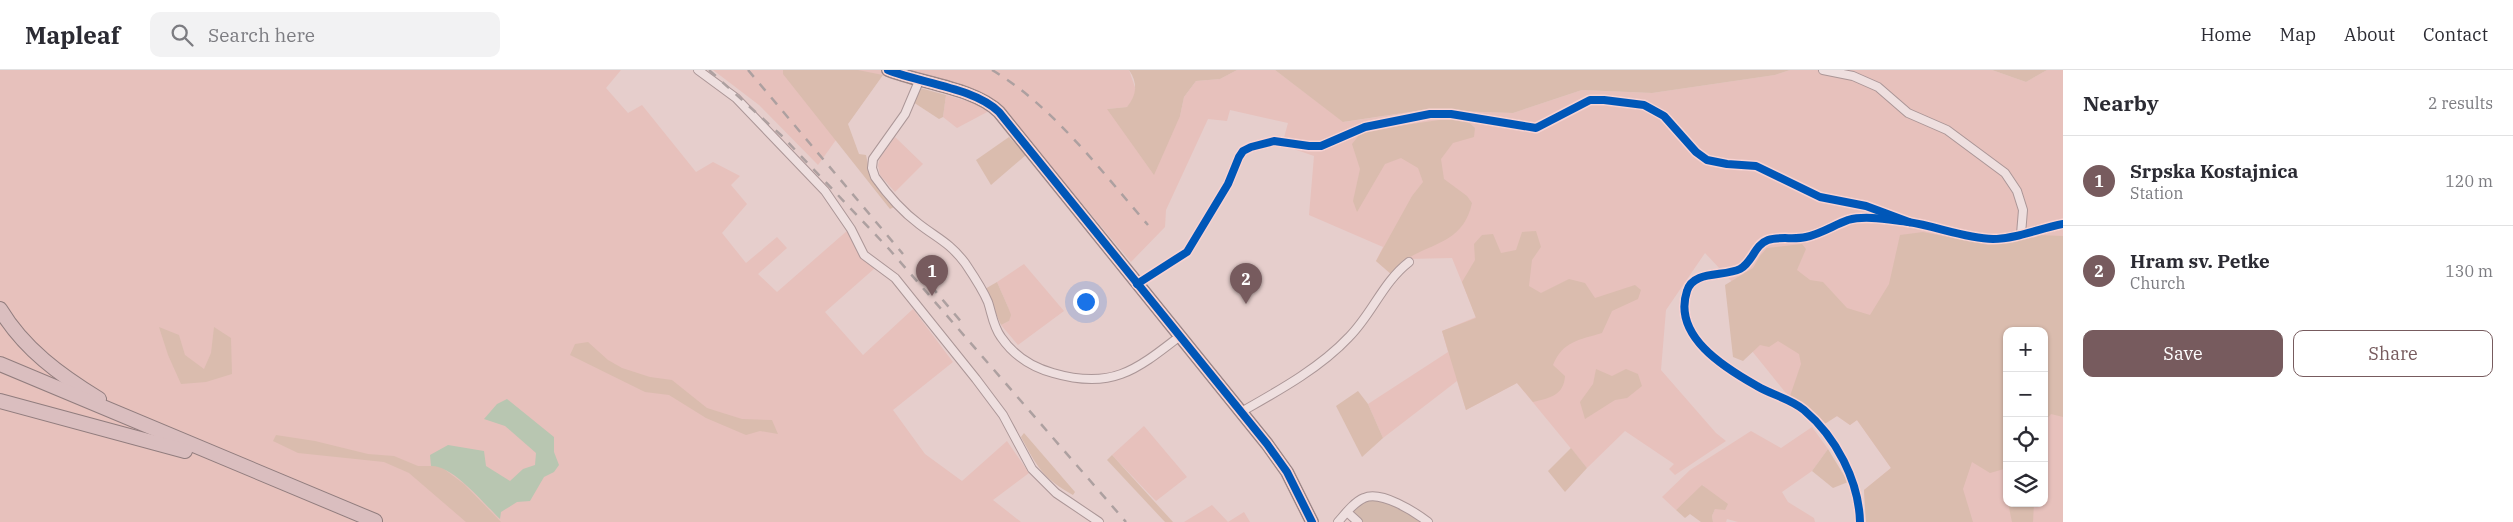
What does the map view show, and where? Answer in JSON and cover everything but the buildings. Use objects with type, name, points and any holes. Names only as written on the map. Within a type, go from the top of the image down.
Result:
[{"type":"highway","points":[[0,310],[33,352],[66,379],[152,429]]},
{"type":"highway","points":[[0,364],[375,521]]},
{"type":"highway","points":[[0,401],[250,470]]},
{"type":"main road","points":[[888,70],[919,81],[967,94],[994,107],[1180,336],[1287,472],[1312,522]]},
{"type":"street","points":[[698,70],[736,98],[825,191],[851,229],[864,255],[895,278],[976,379],[1003,416],[1032,469],[1056,493],[1099,522]]},
{"type":"street","points":[[1823,70],[1853,76],[1878,87],[1908,113],[1947,130],[2005,173],[2017,191],[2023,210],[2021,234]]},
{"type":"street","points":[[919,81],[905,114],[873,159],[872,168],[875,177],[919,224],[942,238],[964,262],[988,302],[993,324],[1011,350],[1028,364],[1044,371],[1076,380],[1092,381],[1118,376],[1141,365],[1180,336]]},
{"type":"street","points":[[1137,284],[1187,252],[1228,184],[1242,151],[1251,147],[1274,141],[1321,146],[1365,127],[1430,114],[1451,114],[1536,128],[1590,100],[1644,105],[1664,116],[1696,152],[1707,160],[1727,164],[1756,166],[1820,197],[1866,206],[1909,222]]},
{"type":"street","points":[[1860,522],[1860,504],[1853,483],[1836,448],[1823,430],[1802,409],[1757,386],[1708,353],[1698,342],[1689,326],[1685,298],[1687,288],[1701,277],[1740,268],[1749,261],[1759,245],[1768,240],[1814,236],[1850,220],[1865,218],[1909,222],[1992,239],[2010,238],[2063,224]]},
{"type":"street","points":[[1241,412],[1304,373],[1350,337],[1386,285],[1409,262]]},
{"type":"street","points":[[1338,522],[1360,500],[1370,496],[1400,504],[1428,522]]},
{"type":"street","points":[[1348,512],[1358,522]]},
{"type":"shaded area","points":[[0,70],[621,70],[606,88],[628,113],[642,105],[696,172],[713,162],[740,176],[731,185],[747,204],[722,233],[746,263],[777,237],[787,248],[758,274],[777,292],[848,230],[859,254],[875,268],[825,312],[863,355],[913,309],[953,362],[893,410],[925,454],[962,481],[1007,441],[1029,473],[993,500],[1021,522],[0,522]]},
{"type":"shaded area","points":[[713,70],[886,70],[818,165],[759,105]]},
{"type":"shaded area","points":[[783,70],[858,70],[883,75],[848,124],[859,154],[866,155],[871,178],[894,207],[890,209],[783,74]]},
{"type":"shaded area","points":[[899,70],[1129,70],[1136,90],[1134,99],[1127,107],[1107,109],[1180,116],[1184,97],[1196,81],[1220,79],[1237,70],[1275,70],[1344,122],[1423,110],[1513,113],[1582,90],[1652,93],[1775,75],[1790,70],[1827,70],[1839,75],[1848,70],[1992,70],[2026,82],[2047,70],[2063,70],[2063,522],[1866,522],[1864,490],[1891,468],[1857,420],[1850,425],[1837,416],[1823,425],[1785,392],[1735,330],[1751,302],[1705,253],[1666,310],[1661,370],[1716,433],[1726,441],[1675,475],[1669,469],[1674,464],[1625,431],[1587,468],[1517,383],[1466,410],[1457,381],[1383,438],[1368,404],[1448,352],[1442,331],[1476,317],[1452,258],[1407,259],[1391,274],[1376,261],[1383,247],[1309,215],[1314,156],[1282,145],[1288,123],[1230,110],[1227,121],[1208,119],[1166,210],[1165,227],[1131,262],[1007,114]]},
{"type":"shaded area","points":[[1129,70],[1237,70],[1220,79],[1196,81],[1184,97],[1180,116],[1154,175],[1107,109],[1127,107],[1133,98],[1135,84]]},
{"type":"shaded area","points":[[1275,70],[1790,70],[1775,75],[1652,93],[1582,90],[1513,113],[1423,110],[1343,122]]},
{"type":"shaded area","points":[[1992,70],[2047,70],[2026,82]]},
{"type":"shaded area","points":[[920,88],[946,95],[943,117],[939,119],[913,102]]},
{"type":"shaded area","points":[[946,95],[980,105],[989,111],[957,128],[943,117]]},
{"type":"shaded area","points":[[1439,120],[1466,120],[1475,128],[1474,137],[1453,143],[1441,159],[1444,179],[1467,196],[1472,203],[1463,225],[1456,232],[1439,243],[1408,258],[1391,274],[1376,261],[1412,196],[1423,182],[1418,168],[1401,158],[1385,164],[1357,212],[1353,201],[1360,169],[1352,144],[1360,134],[1372,130]]},
{"type":"shaded area","points":[[895,137],[923,164],[895,192],[880,175],[878,165],[880,158]]},
{"type":"shaded area","points":[[1009,137],[1026,155],[991,185],[976,160]]},
{"type":"shaded area","points":[[1536,231],[1541,247],[1532,260],[1529,286],[1541,293],[1569,279],[1585,283],[1595,298],[1635,285],[1641,290],[1638,299],[1612,311],[1602,333],[1579,340],[1562,351],[1553,365],[1565,376],[1562,388],[1555,395],[1533,402],[1517,383],[1466,410],[1442,331],[1476,318],[1462,282],[1475,260],[1474,244],[1482,235],[1493,234],[1501,253],[1516,250],[1522,232]]},
{"type":"shaded area","points":[[1923,232],[1988,245],[2036,235],[2063,236],[2063,417],[2051,414],[2048,418],[2048,327],[2003,327],[2003,469],[1990,473],[1972,462],[1963,489],[1973,522],[1866,522],[1864,490],[1891,468],[1857,420],[1850,425],[1837,416],[1823,425],[1810,408],[1790,396],[1801,364],[1799,354],[1778,341],[1769,347],[1760,345],[1743,361],[1733,357],[1725,285],[1753,268],[1767,248],[1802,244],[1806,249],[1797,270],[1810,280],[1823,282],[1847,308],[1870,315],[1889,284],[1900,235]]},
{"type":"shaded area","points":[[1024,264],[1064,311],[1018,345],[1001,325],[1009,321],[1008,307],[997,282]]},
{"type":"shaded area","points":[[997,282],[1011,315],[1009,321],[1001,325],[985,289]]},
{"type":"shaded area","points":[[159,327],[179,335],[185,355],[204,369],[211,353],[214,327],[231,338],[232,374],[206,382],[181,384],[168,355]]},
{"type":"shaded area","points":[[588,342],[608,360],[622,368],[650,377],[672,380],[707,408],[742,419],[772,420],[778,434],[760,431],[746,435],[706,418],[669,395],[645,392],[570,355],[575,344]]},
{"type":"shaded area","points":[[1596,369],[1612,376],[1626,369],[1638,374],[1642,386],[1627,398],[1615,400],[1585,419],[1580,402],[1593,384]]},
{"type":"shaded area","points":[[1358,391],[1368,404],[1383,438],[1362,457],[1336,406]]},
{"type":"shaded area","points":[[507,399],[554,437],[554,452],[559,465],[554,472],[544,477],[530,501],[517,502],[501,512],[500,519],[458,478],[440,467],[431,466],[430,455],[448,445],[484,451],[486,466],[510,481],[523,469],[535,465],[536,453],[505,426],[484,419],[497,404]]},
{"type":"shaded area","points":[[1144,426],[1187,477],[1156,501],[1112,455]]},
{"type":"shaded area","points":[[1812,427],[1828,449],[1812,471],[1782,492],[1788,502],[1814,518],[1815,522],[1738,522],[1727,519],[1726,522],[1713,522],[1712,516],[1715,509],[1703,485],[1676,510],[1662,497],[1690,470],[1751,431],[1781,448]]},
{"type":"shaded area","points":[[1024,433],[1075,492],[1073,495],[1054,483],[1041,470],[1021,437]]},
{"type":"shaded area","points":[[276,435],[315,441],[368,454],[394,456],[418,466],[440,466],[464,484],[501,522],[466,522],[409,473],[384,462],[298,453],[273,441]]},
{"type":"shaded area","points":[[1571,448],[1587,468],[1565,492],[1548,471]]},
{"type":"shaded area","points":[[1828,449],[1848,482],[1833,488],[1812,471]]},
{"type":"shaded area","points":[[1112,455],[1173,522],[1165,522],[1107,460]]},
{"type":"shaded area","points":[[1702,485],[1728,504],[1725,510],[1715,509],[1712,516],[1713,522],[1701,522],[1690,514],[1685,518],[1676,510]]},
{"type":"shaded area","points":[[1370,499],[1398,507],[1420,522],[1363,522],[1353,511],[1364,501]]},
{"type":"shaded area","points":[[1212,505],[1228,522],[1184,522]]},
{"type":"shaded area","points":[[2009,507],[2034,507],[2033,522],[2012,522]]},
{"type":"shaded area","points":[[1244,512],[1250,522],[1228,522]]},
{"type":"railway","points":[[709,70],[782,136],[889,249],[1126,522]]},
{"type":"railway","points":[[748,70],[903,254]]},
{"type":"railway","points":[[992,70],[1036,102],[1056,121],[1095,162],[1148,225]]},
{"type":"railway","points":[[931,286],[963,324]]},
{"type":"cycle path","points":[[888,70],[976,97],[999,112],[1267,444],[1287,472],[1312,522]]},
{"type":"cycle path","points":[[1137,284],[1187,252],[1228,184],[1239,157],[1243,151],[1251,147],[1274,141],[1321,146],[1365,127],[1430,114],[1451,114],[1536,128],[1590,100],[1644,105],[1664,116],[1696,152],[1707,160],[1727,164],[1756,166],[1820,197],[1866,206],[1909,222]]},
{"type":"cycle path","points":[[1860,522],[1855,491],[1844,461],[1836,446],[1816,421],[1799,406],[1763,389],[1730,370],[1704,349],[1694,336],[1687,322],[1684,307],[1690,284],[1702,277],[1740,269],[1748,262],[1763,242],[1777,238],[1806,237],[1848,220],[1878,218],[1993,239],[2002,239],[2063,224]]},
{"type":"place","name":"Srpska Kostajnica","points":[[932,296]]},
{"type":"place","name":"Hram sv. Petke","points":[[1246,304]]}]
